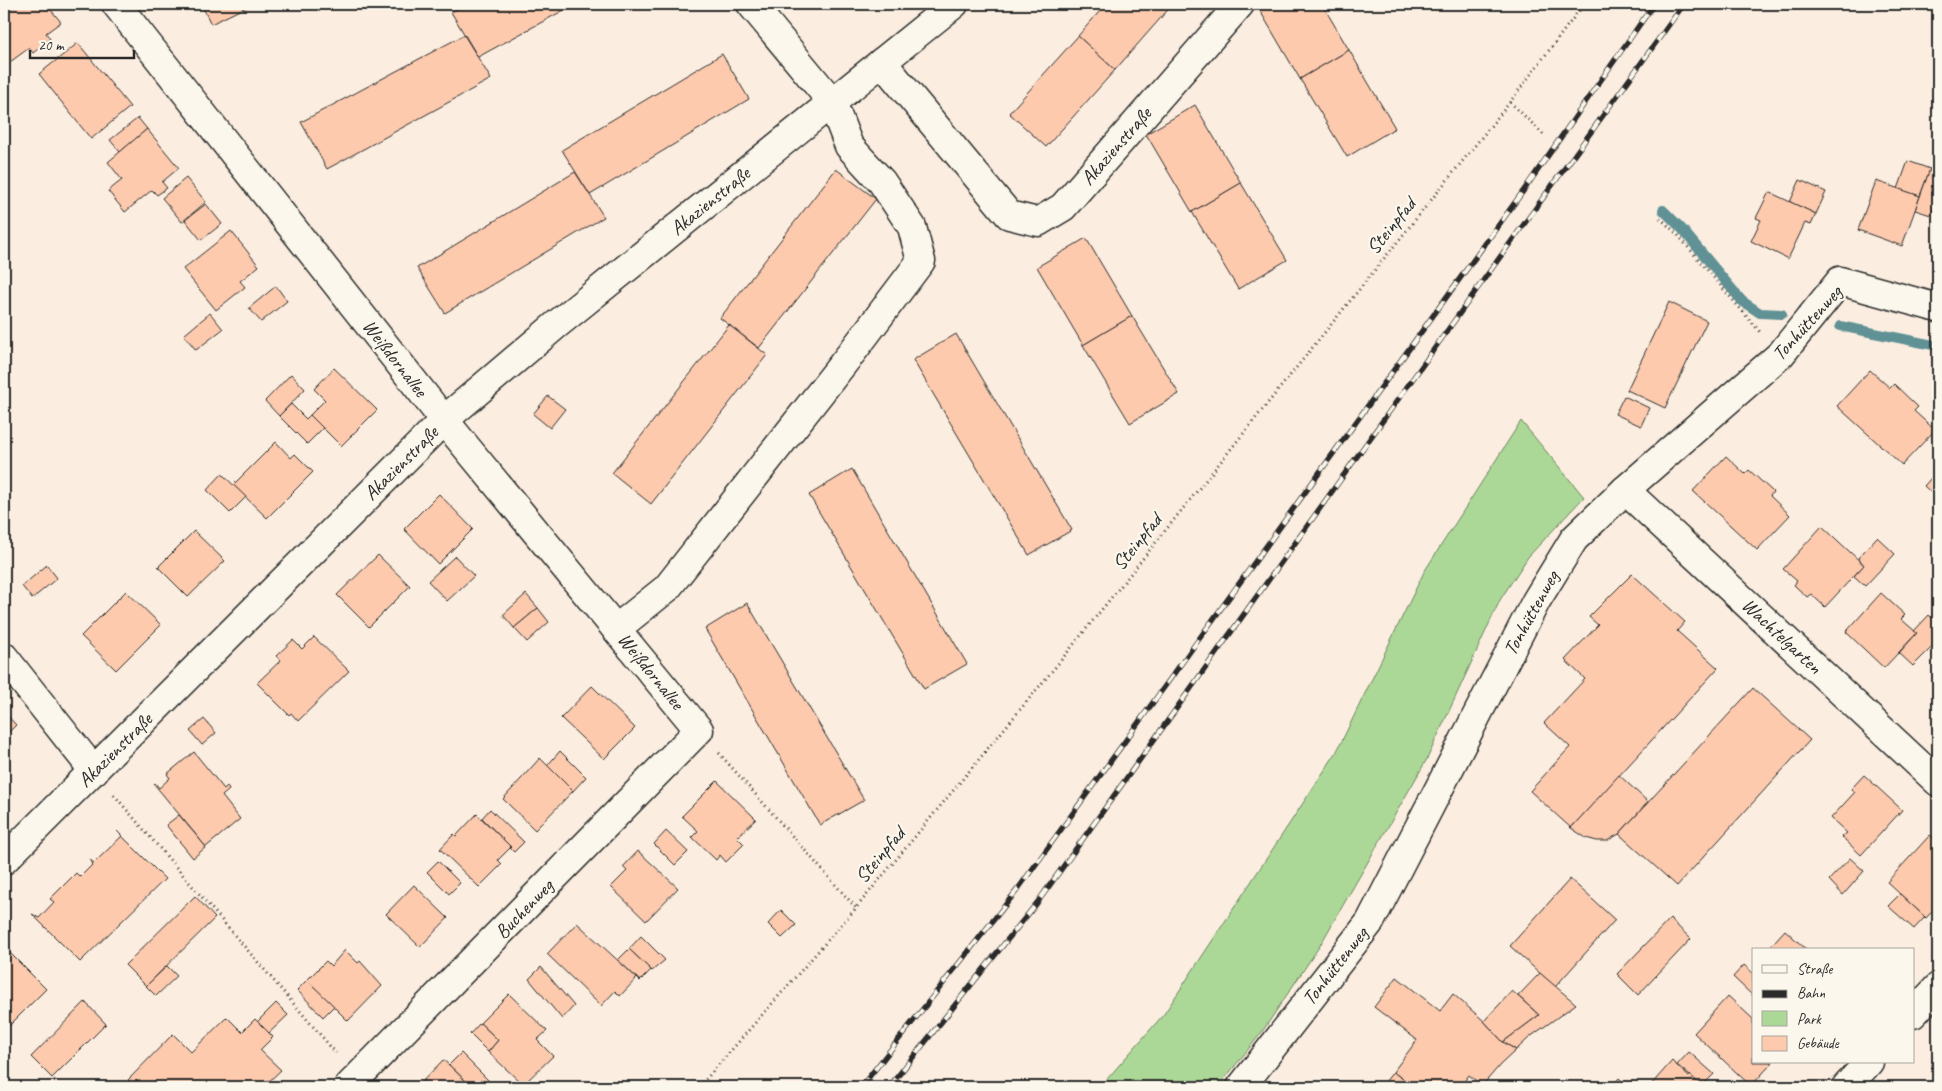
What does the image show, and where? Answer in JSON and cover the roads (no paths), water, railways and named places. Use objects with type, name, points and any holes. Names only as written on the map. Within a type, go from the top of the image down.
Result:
[{"type":"street","name":"Weißdornallee","points":[[116,4],[444,420],[699,730]]},
{"type":"street","points":[[616,629],[667,588],[853,351],[921,261],[912,227],[882,182],[849,146],[832,102],[751,4]]},
{"type":"street","name":"Akazienstraße","points":[[4,860],[444,420],[556,325],[954,4]]},
{"type":"street","name":"Akazienstraße","points":[[882,62],[1009,215],[1038,222],[1063,207],[1240,4]]},
{"type":"street","name":"Tonhüttenweg","points":[[1241,1087],[1370,922],[1536,601],[1574,539],[1625,490],[1781,354],[1840,281],[1938,308]]},
{"type":"street","name":"Wachtelgarten","points":[[1625,490],[1938,782]]},
{"type":"street","points":[[4,657],[94,771]]},
{"type":"street","name":"Buchenweg","points":[[353,1083],[699,730]]},
{"type":"street","points":[[1914,1013],[1938,987]]},
{"type":"street","points":[[1846,1087],[1867,1064]]},
{"type":"waterway","points":[[1663,210],[1682,229],[1742,301],[1760,313],[1782,314]]},
{"type":"waterway","points":[[1840,326],[1938,346]]},
{"type":"railway","points":[[861,1087],[1018,889],[1524,190],[1654,4]]},
{"type":"railway","points":[[889,1087],[1037,903],[1495,264],[1684,4]]}]
